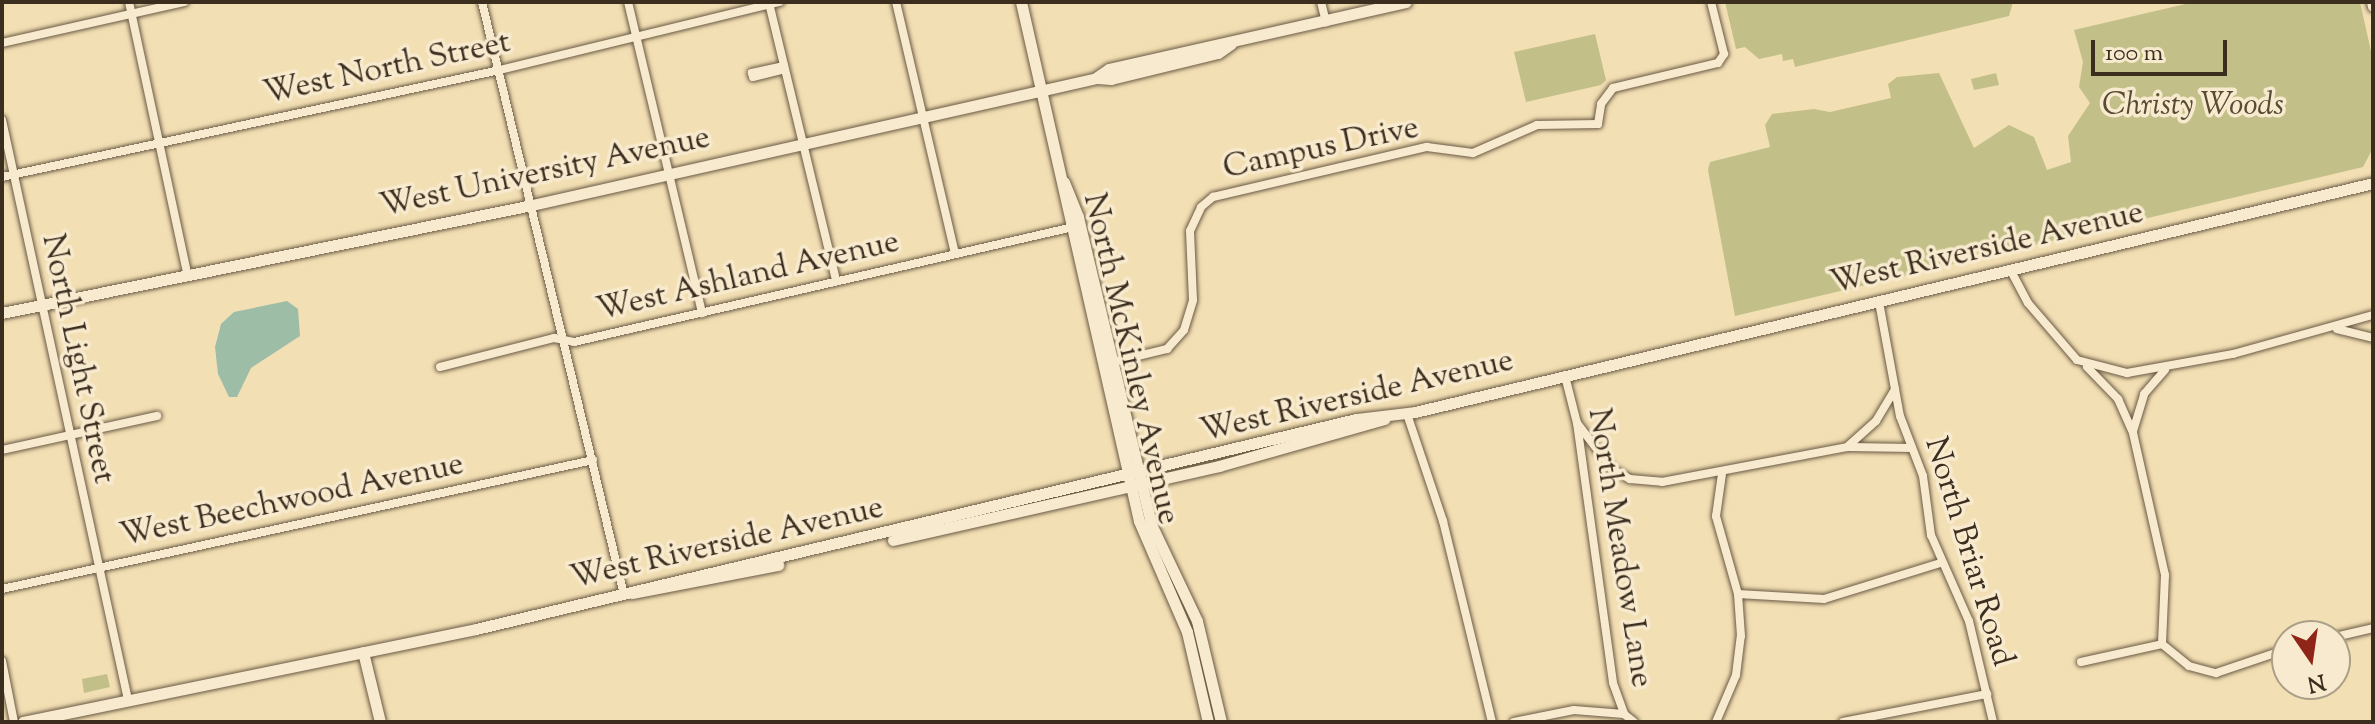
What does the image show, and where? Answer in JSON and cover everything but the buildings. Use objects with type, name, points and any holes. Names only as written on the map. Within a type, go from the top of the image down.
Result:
[{"type":"street","points":[[129,2],[187,273]]},
{"type":"street","points":[[2,43],[184,2]]},
{"type":"street","points":[[482,2],[628,594]]},
{"type":"street","points":[[628,2],[702,313]]},
{"type":"street","name":"West North Street","points":[[2,177],[500,70],[780,2]]},
{"type":"street","points":[[896,2],[955,253]]},
{"type":"street","name":"North McKinley Avenue","points":[[1021,2],[1064,182],[1069,228],[1109,364],[1137,482],[1145,541],[1187,632],[1208,722]]},
{"type":"street","points":[[1321,2],[1326,22]]},
{"type":"street","name":"West University Avenue","points":[[2,313],[532,205],[922,116],[1177,63],[1231,44],[1406,2]]},
{"type":"street","name":"Campus Drive","points":[[1109,364],[1167,349],[1184,330],[1193,300],[1190,231],[1201,207],[1213,197],[1427,147],[1473,153],[1537,125],[1598,124],[1601,104],[1613,88],[1718,63],[1724,54],[1711,2]]},
{"type":"street","points":[[769,4],[836,281]]},
{"type":"street","name":"North Light Street","points":[[2,120],[68,436],[128,700]]},
{"type":"street","points":[[1064,182],[1070,189],[1109,364]]},
{"type":"street","name":"West Riverside Avenue","points":[[23,722],[363,652],[1137,482],[1356,419],[1385,419],[1407,414],[2373,183]]},
{"type":"street","name":"West Ashland Avenue","points":[[440,367],[554,338],[565,341],[702,313],[1069,228]]},
{"type":"street","points":[[2011,271],[2054,337],[2118,399],[2133,433],[2165,575],[2162,644]]},
{"type":"street","name":"North Briar Road","points":[[1879,302],[1895,389],[1923,476],[1931,535],[1940,563],[1969,621],[1993,722]]},
{"type":"street","points":[[2086,366],[2127,373],[2165,369],[2373,315]]},
{"type":"street","points":[[2332,328],[2373,338]]},
{"type":"street","points":[[2133,433],[2144,394],[2165,369]]},
{"type":"street","name":"North Meadow Lane","points":[[1565,376],[1577,423],[1602,626],[1624,714],[1634,722]]},
{"type":"street","points":[[1847,447],[1876,421],[1895,389]]},
{"type":"street","points":[[1407,414],[1443,521],[1492,722]]},
{"type":"street","points":[[2,450],[157,416]]},
{"type":"street","points":[[1577,423],[1612,469],[1630,479],[1662,482],[1722,474],[1847,447],[1912,448]]},
{"type":"street","name":"West Beechwood Avenue","points":[[2,589],[593,460]]},
{"type":"street","points":[[1716,722],[1739,663],[1738,594],[1716,516],[1722,474]]},
{"type":"street","name":"North McKinley Avenue","points":[[1137,482],[1163,556],[1197,621],[1221,722]]},
{"type":"street","points":[[1738,594],[1824,599],[1940,563]]},
{"type":"street","points":[[2351,633],[2373,628]]},
{"type":"street","points":[[2081,662],[2162,644],[2207,673],[2228,671],[2271,655]]},
{"type":"street","points":[[363,652],[380,722]]},
{"type":"street","points":[[2,661],[14,722]]},
{"type":"street","points":[[1843,722],[1987,694]]},
{"type":"street","points":[[1514,722],[1574,710],[1624,714]]},
{"type":"green space","points":[[1725,2],[2013,2],[2009,16],[1795,67],[1793,59],[1783,61],[1782,54],[1759,59],[1745,47],[1736,49]]},
{"type":"green space","name":"Christy Woods","points":[[2194,2],[2360,2],[2373,60],[2373,148],[2363,167],[1735,316],[1708,170],[1710,162],[1770,147],[1765,125],[1772,114],[1814,109],[1830,112],[1891,98],[1888,84],[1897,77],[1939,73],[1974,148],[2009,125],[2034,137],[2047,170],[2071,162],[2068,136],[2090,103],[2079,87],[2083,62],[2074,30]]},
{"type":"green space","points":[[1595,34],[1606,80],[1601,85],[1526,102],[1514,52]]},
{"type":"green space","points":[[1996,73],[1999,85],[1974,90],[1971,79]]},
{"type":"green space","points":[[107,674],[110,687],[84,693],[82,679]]},
{"type":"shaded area","points":[[287,301],[298,309],[300,336],[251,368],[237,397],[229,397],[218,374],[215,347],[221,324],[234,312]]}]
